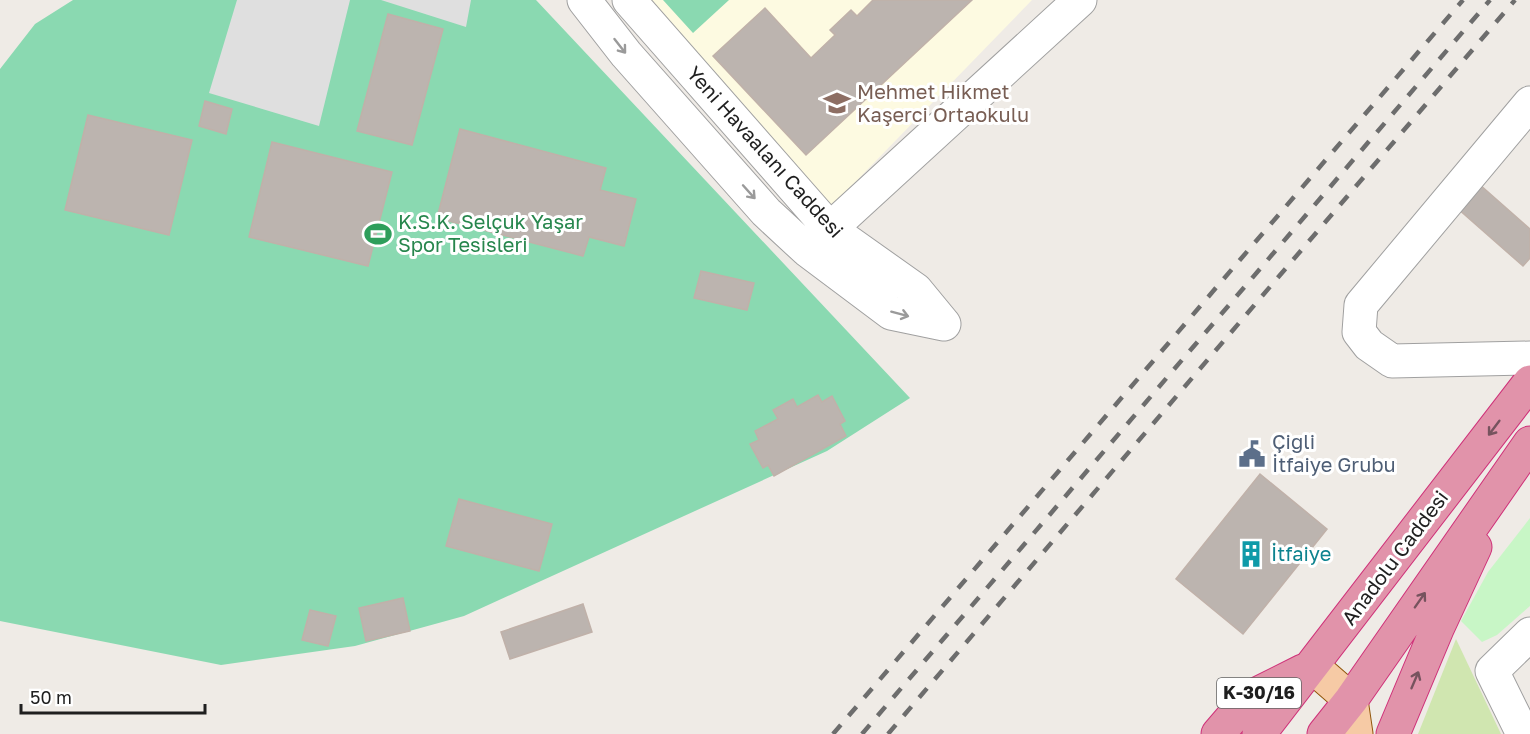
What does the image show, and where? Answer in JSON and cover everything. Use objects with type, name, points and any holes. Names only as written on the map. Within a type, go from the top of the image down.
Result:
[{"type":"highway","name":"Anadolu Caddesi","points":[[1259,734],[1530,382]]},
{"type":"highway","name":"Anadolu Caddesi","points":[[1324,734],[1351,700],[1523,452]]},
{"type":"highway","points":[[1393,734],[1437,629],[1523,452]]},
{"type":"highway","name":"K-30/16","points":[[1218,734],[1249,698],[1312,666]]},
{"type":"main road","points":[[1312,666],[1351,700],[1356,734]]},
{"type":"street","name":"Yeni Havaalanı Caddesi","points":[[584,0],[626,54],[766,212],[807,249],[891,313],[944,324],[916,291],[830,229],[629,0]]},
{"type":"street","points":[[830,229],[1080,0]]},
{"type":"street","points":[[1530,103],[1361,305],[1359,332],[1369,345],[1392,362],[1530,358]]},
{"type":"street","points":[[1523,734],[1492,671],[1530,634]]},
{"type":"shaded area","points":[[237,0],[350,0],[319,126],[209,93]]},
{"type":"shaded area","points":[[381,0],[471,0],[466,27]]},
{"type":"shaded area","name":"Mehmet Hikmet Kaşerci Ortaokulu","points":[[651,0],[1032,0],[832,206]]},
{"type":"green space","name":"K.S.K. Selçuk Yaşar Spor Tesisleri","points":[[73,0],[536,0],[910,398],[827,451],[464,616],[355,646],[221,665],[0,621],[0,69],[35,24]]},
{"type":"green space","points":[[663,0],[729,0],[693,33]]},
{"type":"green space","points":[[1530,518],[1530,606],[1497,635],[1482,642],[1461,621],[1488,572]]},
{"type":"green space","points":[[1456,639],[1501,734],[1418,734]]},
{"type":"building","points":[[873,0],[972,0],[806,155],[713,56],[765,8],[811,58],[835,35],[830,30],[851,10],[857,16]]},
{"type":"building","points":[[388,14],[443,29],[412,145],[357,131]]},
{"type":"building","points":[[205,101],[232,109],[226,134],[199,126]]},
{"type":"building","points":[[88,115],[192,140],[169,235],[65,210]]},
{"type":"building","points":[[460,129],[606,168],[600,190],[636,199],[624,246],[589,237],[583,256],[437,218]]},
{"type":"building","points":[[272,142],[392,172],[368,266],[249,237]]},
{"type":"building","points":[[1479,184],[1530,229],[1530,258],[1523,266],[1457,208]]},
{"type":"building","points":[[701,271],[754,283],[747,310],[694,298]]},
{"type":"building","points":[[818,395],[822,402],[832,396],[845,421],[840,424],[846,436],[774,476],[768,465],[763,468],[750,444],[759,440],[755,431],[778,419],[773,410],[793,399],[797,407]]},
{"type":"building","name":"İtfaiye","points":[[1260,474],[1327,529],[1243,634],[1176,579]]},
{"type":"building","points":[[459,499],[552,524],[539,571],[446,546]]},
{"type":"building","points":[[403,598],[410,631],[366,641],[359,608]]},
{"type":"building","points":[[583,604],[592,632],[510,659],[501,632]]},
{"type":"building","points":[[310,610],[336,616],[328,646],[302,640]]},
{"type":"railway","points":[[833,734],[1463,0]]},
{"type":"railway","points":[[862,734],[1490,0]]},
{"type":"railway","points":[[888,734],[1515,0]]},
{"type":"place","name":"Mehmet Hikmet Kaşerci Ortaokulu","points":[[837,103]]},
{"type":"place","name":"K.S.K. Selçuk Yaşar Spor Tesisleri","points":[[378,234]]},
{"type":"place","name":"Çiğli İtfaiye Grubu","points":[[1252,454]]},
{"type":"place","name":"İtfaiye","points":[[1251,554]]}]
